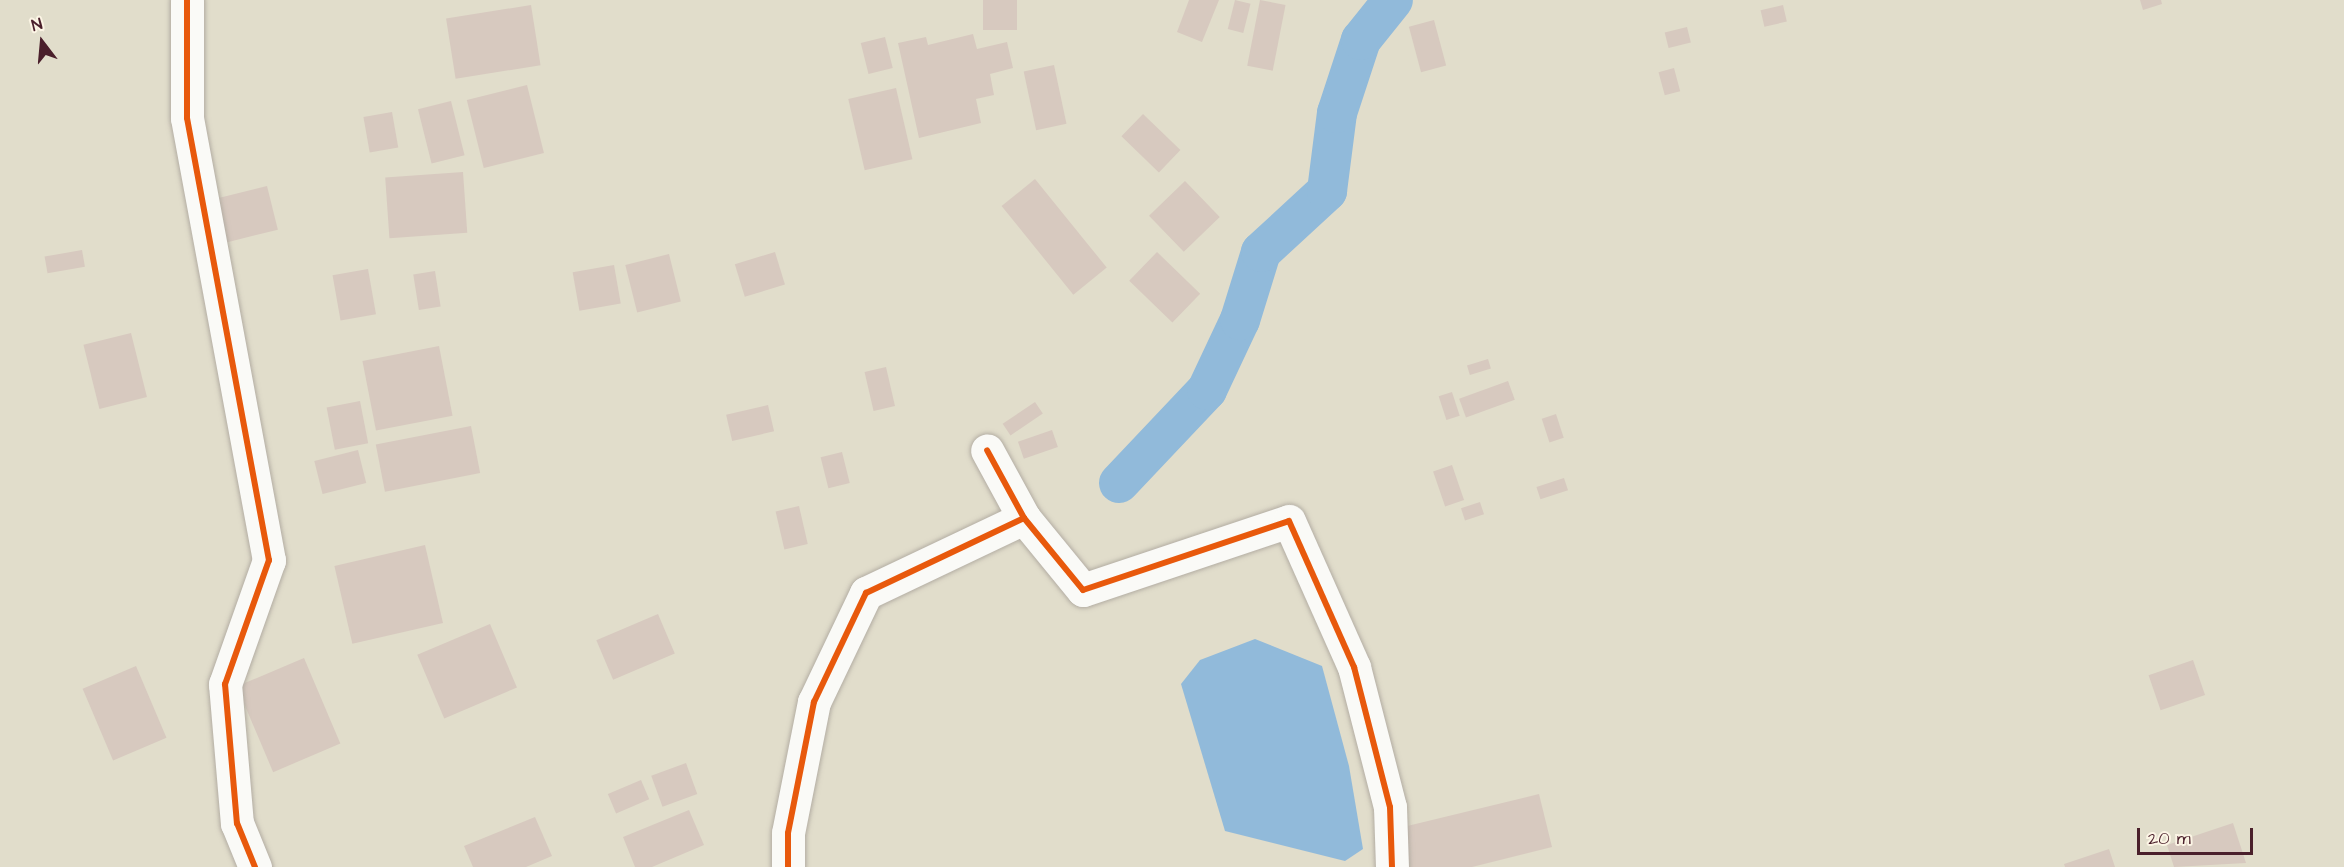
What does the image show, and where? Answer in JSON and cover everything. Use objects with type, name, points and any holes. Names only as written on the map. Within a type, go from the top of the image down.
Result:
[{"type":"street","points":[[187,0],[187,118],[269,560],[225,684],[237,823],[255,867]]},
{"type":"street","points":[[987,450],[1024,518],[1083,590],[1289,521],[1354,667],[1390,807],[1392,867]]},
{"type":"street","points":[[788,867],[788,833],[814,702],[866,594],[1024,518]]},
{"type":"water","points":[[1255,639],[1322,666],[1349,766],[1363,849],[1345,861],[1225,831],[1181,684],[1200,660]]},
{"type":"building","points":[[983,0],[1017,0],[1017,30],[983,30]]},
{"type":"building","points":[[1189,0],[1219,0],[1202,42],[1177,32]]},
{"type":"building","points":[[1235,0],[1251,4],[1243,33],[1228,29]]},
{"type":"building","points":[[1260,0],[1286,5],[1273,71],[1247,66]]},
{"type":"building","points":[[2140,0],[2161,0],[2162,4],[2143,10]]},
{"type":"building","points":[[531,5],[541,65],[456,79],[446,18]]},
{"type":"building","points":[[1783,5],[1787,22],[1764,27],[1761,10]]},
{"type":"building","points":[[1434,20],[1446,65],[1421,72],[1409,27]]},
{"type":"building","points":[[1687,27],[1691,43],[1669,48],[1665,33]]},
{"type":"building","points":[[973,34],[977,49],[1007,42],[1013,68],[990,74],[994,95],[976,99],[981,123],[919,138],[898,43],[926,37],[928,45]]},
{"type":"building","points":[[885,37],[893,68],[868,74],[861,43]]},
{"type":"building","points":[[1054,65],[1066,124],[1036,130],[1024,71]]},
{"type":"building","points":[[1674,68],[1680,91],[1665,95],[1659,72]]},
{"type":"building","points":[[527,85],[544,153],[484,168],[467,100]]},
{"type":"building","points":[[896,88],[912,159],[865,170],[848,99]]},
{"type":"building","points":[[451,101],[465,155],[432,164],[418,109]]},
{"type":"building","points":[[392,112],[398,147],[370,152],[363,117]]},
{"type":"building","points":[[1143,114],[1180,150],[1159,172],[1121,136]]},
{"type":"building","points":[[463,172],[467,233],[389,238],[385,177]]},
{"type":"building","points":[[1035,179],[1107,268],[1073,295],[1002,206]]},
{"type":"building","points":[[1185,181],[1220,217],[1184,252],[1149,216]]},
{"type":"building","points":[[267,186],[278,230],[224,243],[213,200]]},
{"type":"building","points":[[82,250],[85,267],[48,273],[45,257]]},
{"type":"building","points":[[775,252],[785,285],[745,297],[735,264]]},
{"type":"building","points":[[1157,252],[1200,294],[1172,322],[1129,281]]},
{"type":"building","points":[[669,254],[681,302],[637,312],[625,265]]},
{"type":"building","points":[[614,265],[621,303],[579,311],[573,272]]},
{"type":"building","points":[[368,269],[376,314],[341,321],[333,275]]},
{"type":"building","points":[[435,271],[441,307],[419,310],[413,274]]},
{"type":"building","points":[[131,333],[147,397],[99,409],[83,345]]},
{"type":"building","points":[[439,346],[453,416],[376,431],[362,361]]},
{"type":"building","points":[[1488,359],[1491,369],[1470,375],[1467,365]]},
{"type":"building","points":[[886,367],[895,406],[874,411],[865,372]]},
{"type":"building","points":[[1508,381],[1515,400],[1466,418],[1459,399]]},
{"type":"building","points":[[1452,392],[1460,416],[1446,420],[1439,396]]},
{"type":"building","points":[[360,401],[368,443],[335,450],[327,407]]},
{"type":"building","points":[[1035,402],[1043,414],[1010,435],[1003,424]]},
{"type":"building","points":[[768,405],[774,431],[732,441],[726,415]]},
{"type":"building","points":[[1556,414],[1564,438],[1549,442],[1542,419]]},
{"type":"building","points":[[471,426],[480,473],[385,492],[376,445]]},
{"type":"building","points":[[1052,430],[1058,447],[1024,459],[1018,442]]},
{"type":"building","points":[[358,450],[366,483],[323,494],[314,461]]},
{"type":"building","points":[[842,452],[850,483],[828,488],[821,457]]},
{"type":"building","points":[[1452,465],[1464,500],[1445,506],[1433,472]]},
{"type":"building","points":[[1564,478],[1568,490],[1540,499],[1536,487]]},
{"type":"building","points":[[1480,502],[1484,514],[1465,521],[1461,508]]},
{"type":"building","points":[[799,506],[808,544],[784,549],[776,511]]},
{"type":"building","points":[[425,545],[443,623],[352,644],[334,566]]},
{"type":"building","points":[[658,614],[675,654],[613,680],[596,640]]},
{"type":"building","points":[[490,624],[517,688],[444,718],[417,655]]},
{"type":"building","points":[[304,658],[340,744],[273,772],[237,687]]},
{"type":"building","points":[[2193,660],[2205,695],[2161,710],[2149,675]]},
{"type":"building","points":[[136,666],[166,738],[113,760],[83,689]]},
{"type":"building","points":[[686,763],[697,794],[663,807],[651,776]]},
{"type":"building","points":[[641,780],[649,799],[616,813],[608,794]]},
{"type":"building","points":[[1539,794],[1552,847],[1472,867],[1409,867],[1399,828]]},
{"type":"building","points":[[689,810],[704,845],[652,867],[635,867],[623,837]]},
{"type":"building","points":[[535,817],[552,856],[526,867],[473,867],[464,846]]},
{"type":"building","points":[[2233,823],[2246,863],[2174,867],[2167,845]]},
{"type":"building","points":[[2109,849],[2115,867],[2065,867],[2064,864]]},
{"type":"waterway","points":[[1119,483],[1207,390],[1240,320],[1261,252],[1327,191],[1337,113],[1361,40],[1393,0]]},
{"type":"cycle path","points":[[187,0],[187,118],[269,560],[225,684],[237,823],[255,867]]},
{"type":"cycle path","points":[[788,867],[788,833],[814,702],[866,593],[1024,518],[987,450]]},
{"type":"cycle path","points":[[1024,518],[1083,590],[1289,521],[1354,667],[1390,807],[1392,867]]}]
